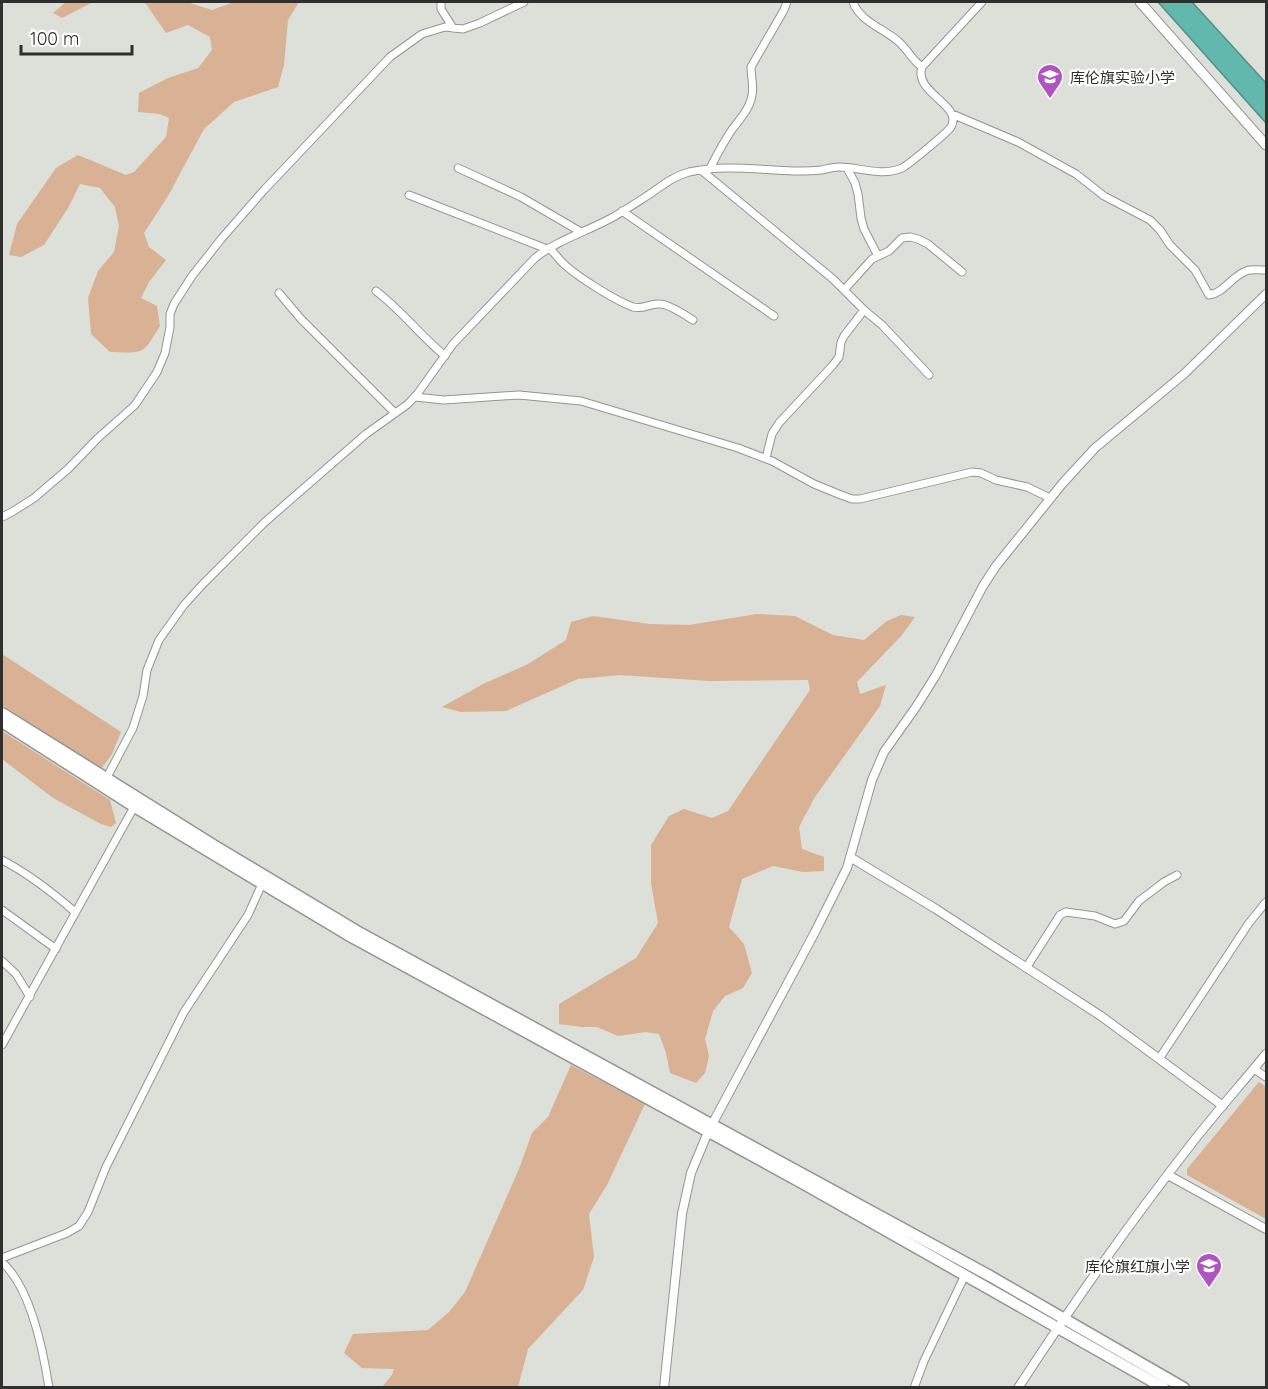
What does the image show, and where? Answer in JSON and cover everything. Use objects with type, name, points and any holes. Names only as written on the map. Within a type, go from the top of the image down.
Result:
[{"type":"main road","points":[[1140,2],[1266,145]]},
{"type":"main road","points":[[2,713],[105,779],[362,934],[711,1128],[965,1275],[1184,1388]]},
{"type":"main road","points":[[2,722],[134,807],[387,957],[990,1276],[1164,1388]]},
{"type":"street","points":[[441,2],[441,9],[453,28]]},
{"type":"street","points":[[2,517],[34,498],[135,405],[157,372],[165,353],[170,314],[192,276],[264,190],[390,57],[422,34],[445,27],[463,29],[524,2]]},
{"type":"street","points":[[710,169],[718,151],[748,107],[753,84],[751,67],[787,2]]},
{"type":"street","points":[[853,2],[860,13],[902,44],[914,62],[922,67]]},
{"type":"street","points":[[982,2],[922,67],[920,73],[923,82],[952,113],[1018,142],[1076,174],[1104,196],[1150,220],[1170,245],[1195,270],[1209,295],[1216,294],[1248,270],[1266,270]]},
{"type":"street","points":[[105,779],[133,728],[143,696],[147,670],[159,640],[184,605],[273,515],[358,442],[408,404],[453,344],[535,258],[548,248],[622,212],[670,179],[686,173],[710,169],[747,168],[793,171],[837,167],[888,171],[903,168],[943,135],[951,126],[954,118],[952,113]]},
{"type":"street","points":[[458,168],[522,197],[581,232]]},
{"type":"street","points":[[847,168],[855,183],[864,229],[878,256]]},
{"type":"street","points":[[701,170],[825,272],[882,325],[928,375]]},
{"type":"street","points":[[409,195],[548,248],[565,266],[585,280],[633,307],[642,309],[660,303],[693,320]]},
{"type":"street","points":[[622,212],[774,316]]},
{"type":"street","points":[[844,290],[872,259],[889,251],[902,238],[910,237],[927,244],[962,272]]},
{"type":"street","points":[[376,291],[392,303],[421,335],[445,356]]},
{"type":"street","points":[[279,293],[301,319],[395,413]]},
{"type":"street","points":[[664,1388],[684,1204],[691,1173],[711,1128],[847,868],[872,780],[884,752],[936,675],[982,586],[1050,498],[1095,448],[1184,374],[1266,294]]},
{"type":"street","points":[[766,458],[772,434],[778,423],[833,366],[839,357],[844,336],[864,310]]},
{"type":"street","points":[[415,397],[444,399],[519,395],[581,401],[766,458],[814,484],[852,499],[972,472],[1027,487],[1050,498]]},
{"type":"street","points":[[2,1046],[134,807]]},
{"type":"street","points":[[850,857],[936,909],[1101,1016],[1223,1106]]},
{"type":"street","points":[[2,860],[47,888],[75,912]]},
{"type":"street","points":[[1026,968],[1060,915],[1066,912],[1095,916],[1116,924],[1124,921],[1139,901],[1164,882],[1177,876]]},
{"type":"street","points":[[49,1388],[45,1361],[33,1319],[21,1288],[11,1270],[2,1260],[79,1226],[88,1212],[106,1167],[184,1012],[248,915],[262,884]]},
{"type":"street","points":[[1159,1059],[1249,923],[1266,902]]},
{"type":"street","points":[[2,910],[56,949]]},
{"type":"street","points":[[2,961],[16,974],[30,997]]},
{"type":"street","points":[[1018,1388],[1061,1323],[1168,1175],[1266,1054]]},
{"type":"street","points":[[1254,1070],[1266,1077]]},
{"type":"street","points":[[1168,1175],[1266,1229]]},
{"type":"street","points":[[914,1388],[924,1361],[965,1275]]},
{"type":"shaded area","points":[[66,2],[93,2],[62,18],[53,13]]},
{"type":"shaded area","points":[[142,2],[187,2],[212,10],[234,2],[299,2],[288,20],[284,65],[278,87],[234,102],[204,129],[168,196],[144,233],[149,247],[166,260],[149,282],[141,298],[157,306],[160,326],[150,342],[141,350],[110,352],[91,334],[88,298],[98,271],[114,252],[119,226],[115,207],[100,188],[80,184],[68,208],[44,245],[21,257],[9,255],[17,224],[56,168],[78,155],[126,175],[134,172],[166,137],[169,118],[160,114],[138,112],[139,93],[168,78],[198,68],[212,50],[210,37],[188,25],[166,33],[146,4]]},
{"type":"shaded area","points":[[757,614],[795,616],[833,635],[864,640],[887,621],[901,615],[915,617],[902,635],[857,682],[860,694],[886,685],[880,706],[815,797],[799,827],[802,849],[824,857],[824,871],[803,872],[773,866],[742,879],[729,927],[744,944],[752,973],[743,988],[725,996],[713,1011],[705,1039],[709,1056],[705,1073],[696,1083],[670,1073],[659,1034],[646,1032],[618,1036],[597,1027],[559,1024],[559,1004],[636,958],[658,923],[651,883],[651,845],[669,816],[684,809],[712,818],[728,811],[810,690],[808,680],[709,681],[620,675],[578,679],[506,711],[461,712],[442,707],[483,684],[528,664],[566,640],[571,622],[593,616],[650,624],[689,625]]},
{"type":"shaded area","points":[[2,654],[121,732],[112,754],[101,769],[2,705]]},
{"type":"shaded area","points":[[2,731],[110,800],[116,823],[111,827],[101,824],[53,798],[2,759]]},
{"type":"shaded area","points":[[571,1065],[645,1104],[607,1185],[589,1214],[594,1257],[583,1290],[528,1349],[518,1387],[382,1387],[394,1369],[362,1368],[344,1353],[353,1334],[428,1330],[449,1312],[465,1292],[519,1169],[532,1133],[548,1117]]},
{"type":"shaded area","points":[[1259,1082],[1266,1087],[1266,1219],[1187,1175],[1187,1169]]},
{"type":"water","points":[[1158,2],[1192,2],[1266,83],[1266,123]]},
{"type":"place","name":"库伦旗实验小学","points":[[1050,100]]},
{"type":"place","name":"库伦旗红旗小学","points":[[1209,1289]]}]
